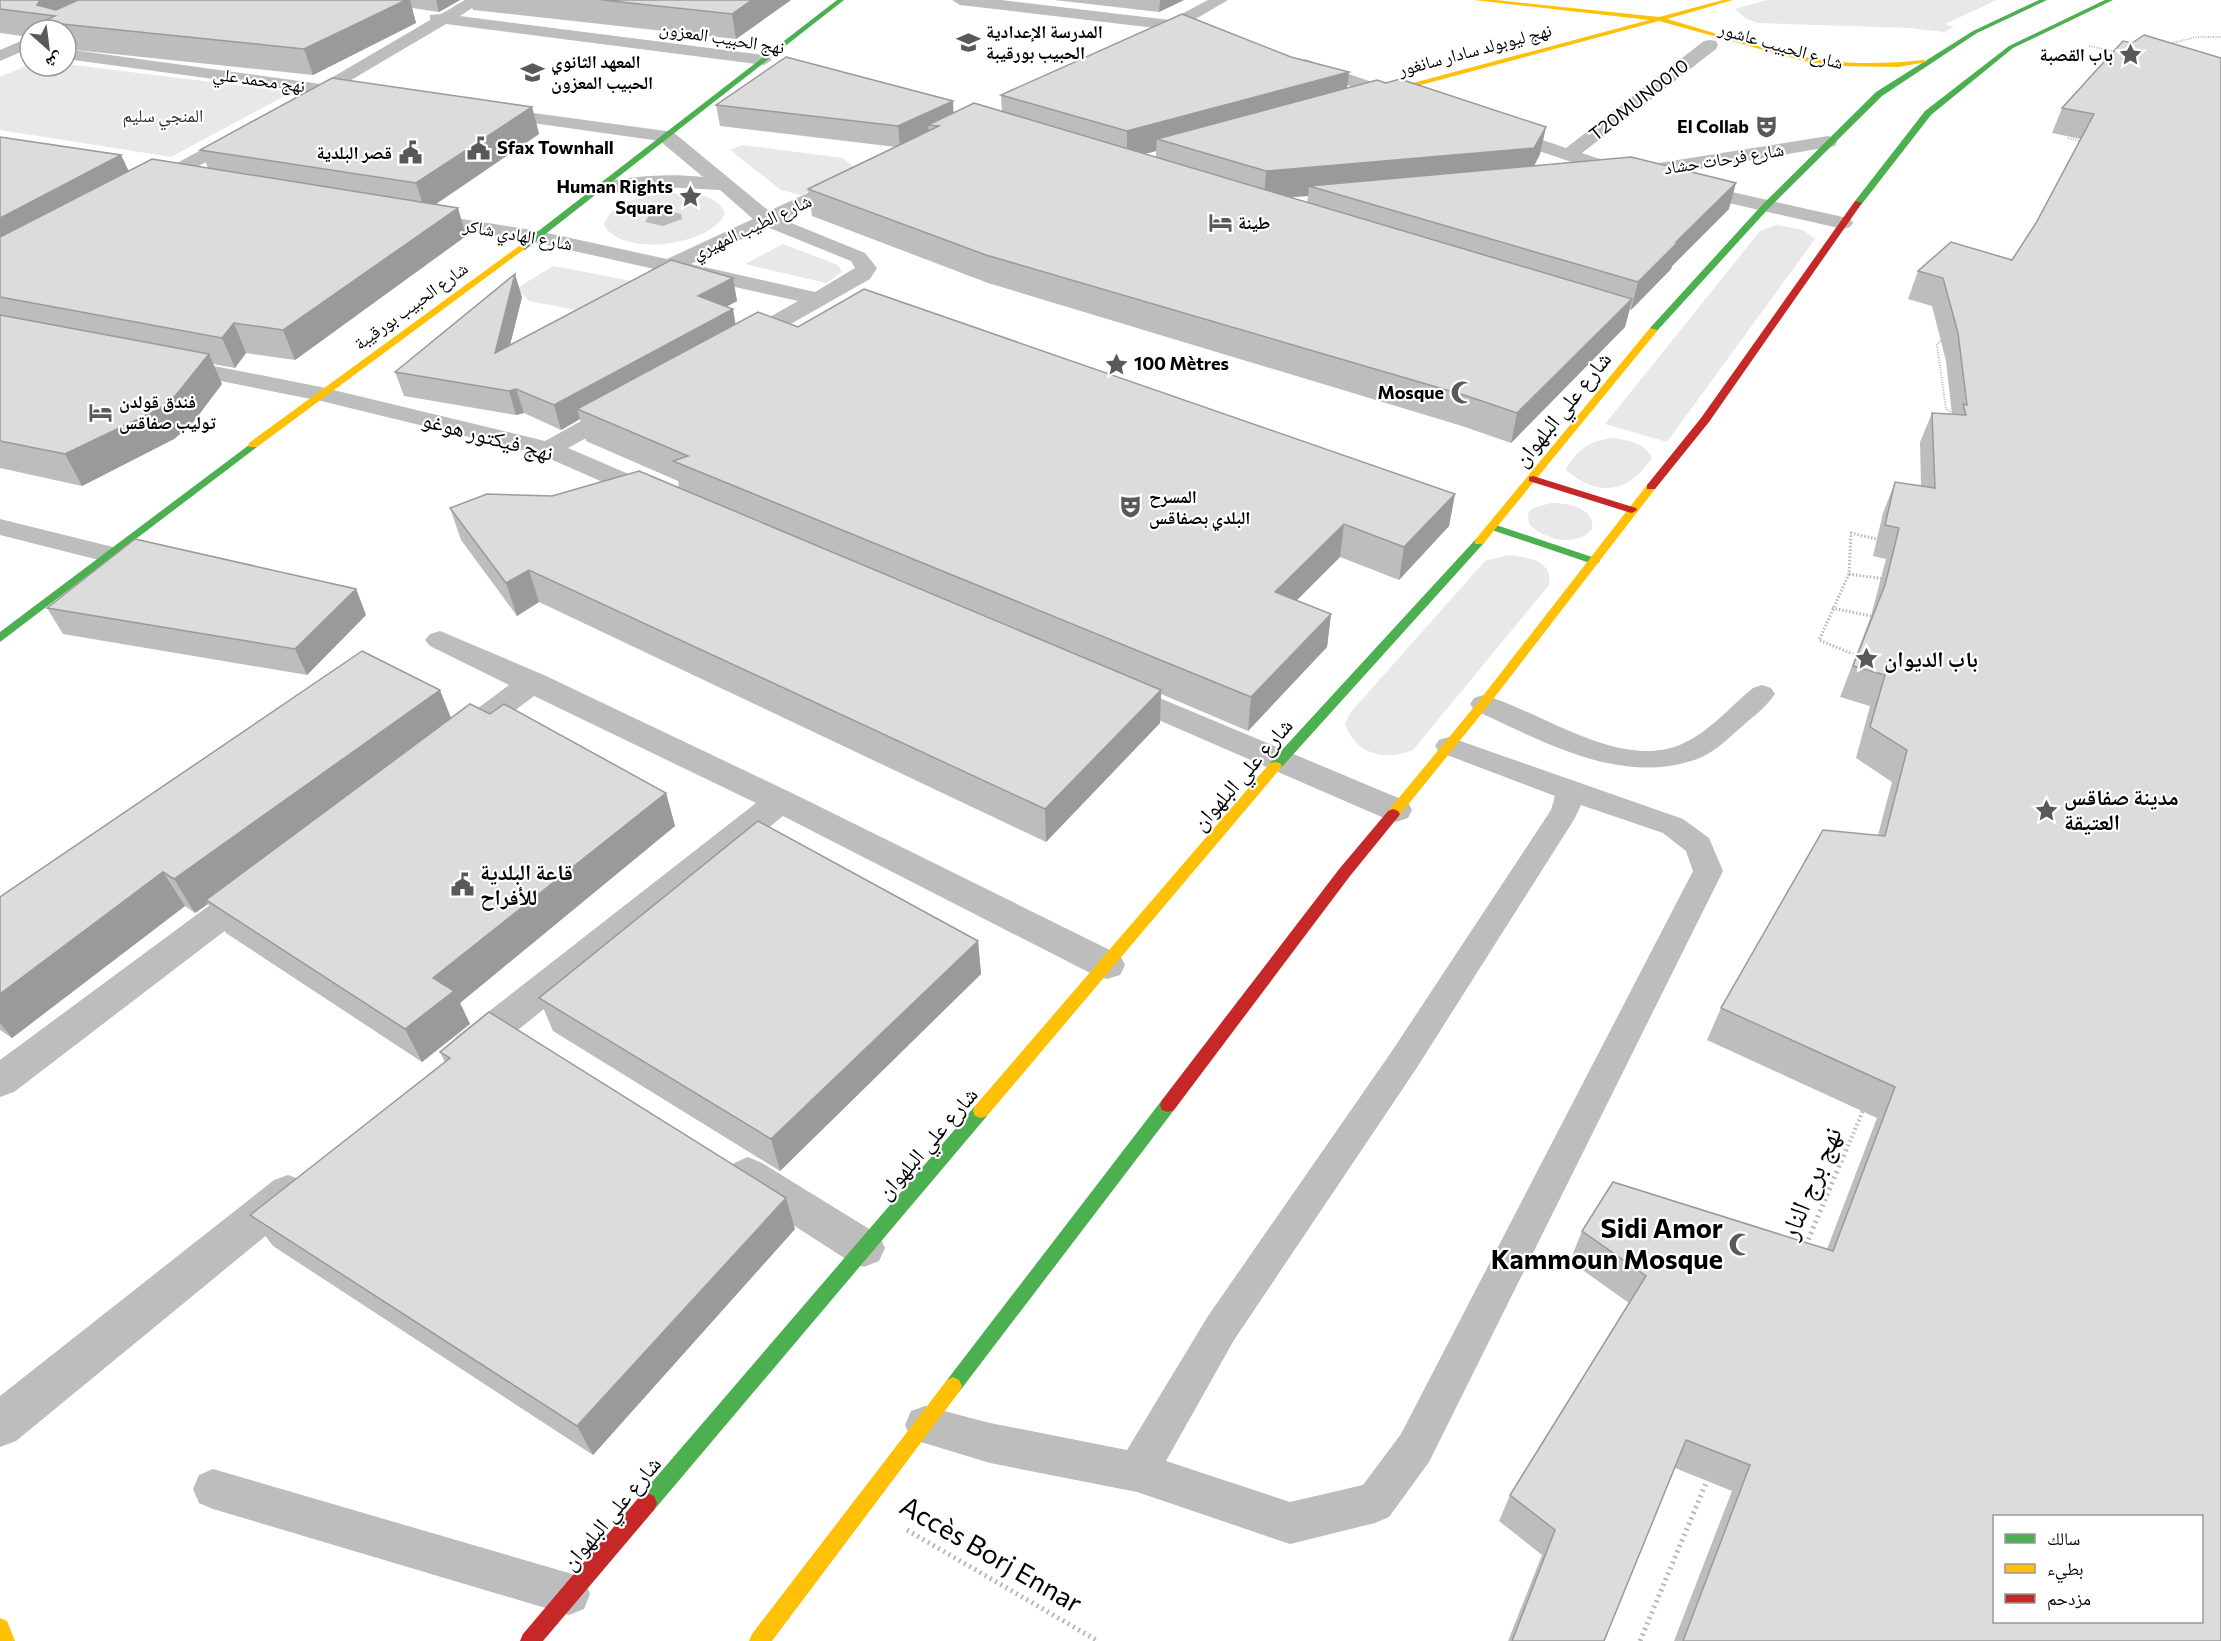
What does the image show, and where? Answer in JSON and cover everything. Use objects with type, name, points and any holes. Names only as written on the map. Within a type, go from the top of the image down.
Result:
[{"type":"main road","name":"شارع الحبيب بورقيبة","points":[[0,638],[321,394],[538,237],[841,0]]},
{"type":"main road","name":"شارع الحبيب عاشور","points":[[1477,0],[1659,19],[1803,59],[1863,66],[1929,61]]},
{"type":"main road","name":"نهج ليوبولد سادار سانغور","points":[[1363,99],[1730,0]]},
{"type":"main road","name":"شارع علي البلهوان","points":[[530,1641],[1280,760],[1493,527],[1533,479],[1649,325],[1828,142],[1873,92],[1993,22],[2044,0]]},
{"type":"main road","points":[[759,1641],[1345,872],[1483,704],[1632,510],[1705,420],[1843,223],[1928,113],[2011,47],[2110,0]]},
{"type":"main road","name":"شارع الحبيب عاشور","points":[[1615,16],[1639,25],[1812,74]]},
{"type":"main road","name":"نهج الحبيب المعزون","points":[[764,60],[786,67]]},
{"type":"main road","points":[[1873,92],[1938,105]]},
{"type":"main road","points":[[1533,479],[1632,510]]},
{"type":"main road","points":[[1493,527],[1594,561]]},
{"type":"main road","points":[[0,1628],[5,1641]]},
{"type":"street","points":[[293,106],[476,0]]},
{"type":"street","points":[[960,0],[1178,23],[1203,29]]},
{"type":"street","points":[[1132,45],[1220,0]]},
{"type":"street","name":"نهج الحبيب المعزون","points":[[418,16],[764,60]]},
{"type":"street","points":[[0,44],[18,45]]},
{"type":"street","name":"T20MUN0010","points":[[1568,155],[1710,45]]},
{"type":"street","points":[[0,56],[18,49]]},
{"type":"street","name":"نهج محمد علي","points":[[78,56],[370,96]]},
{"type":"street","points":[[1289,59],[1418,104]]},
{"type":"street","points":[[477,110],[666,136],[729,186],[767,220],[858,257],[864,263],[866,268],[862,274],[725,351]]},
{"type":"street","points":[[132,194],[263,122]]},
{"type":"street","points":[[1482,126],[1625,174],[1843,223]]},
{"type":"street","name":"شارع فرحات حشاد","points":[[1579,178],[1625,174],[1828,142]]},
{"type":"street","points":[[128,172],[198,183]]},
{"type":"street","name":"شارع الطيب المهيري","points":[[672,265],[861,176]]},
{"type":"street","points":[[598,189],[654,181],[681,180],[729,186]]},
{"type":"street","name":"شارع الهادي شاكر","points":[[397,214],[538,237],[819,299]]},
{"type":"street","name":"نهج فيكتور هوغو","points":[[149,360],[321,394],[548,449],[676,505]]},
{"type":"street","points":[[548,449],[642,397]]},
{"type":"street","points":[[0,526],[111,555]]},
{"type":"street","points":[[440,640],[533,682],[780,801],[1107,965]]},
{"type":"street","points":[[1092,680],[1396,810]]},
{"type":"street","points":[[428,760],[533,682]]},
{"type":"street","points":[[437,1073],[518,1030],[780,801]]},
{"type":"street","points":[[0,1081],[276,874]]},
{"type":"street","points":[[714,1153],[864,1248]]},
{"type":"street","points":[[0,1425],[316,1171]]},
{"type":"lane","points":[[1483,704],[1605,754],[1655,760],[1694,749],[1762,694]]},
{"type":"lane","points":[[925,1425],[990,1443],[1137,1472],[1290,1523],[1375,1503],[1415,1448],[1708,871],[1699,845],[1673,826],[1449,746]]},
{"type":"lane","points":[[1137,1472],[1221,1328],[1404,1060],[1543,846],[1565,811],[1570,791]]},
{"type":"lane","points":[[213,1489],[570,1594]]},
{"type":"path","points":[[2036,34],[2120,53]]},
{"type":"path","points":[[2163,46],[2196,37],[2221,37]]},
{"type":"path","points":[[2068,138],[2090,143]]},
{"type":"path","points":[[1944,337],[1937,345],[1946,409],[1954,414]]},
{"type":"path","points":[[1866,659],[1819,640],[1849,574],[1851,533],[1876,539]]},
{"type":"path","points":[[1849,574],[1890,580]]},
{"type":"path","points":[[1832,608],[1871,616]]},
{"type":"path","name":"نهج برج النار","points":[[1805,1248],[1865,1104]]},
{"type":"path","points":[[1640,1641],[1712,1467]]},
{"type":"path","name":"Accès Borj Ennar","points":[[863,1504],[1098,1641]]},
{"type":"green space","points":[[1767,0],[1997,0],[1945,24],[1954,27],[1944,32],[1910,28],[1757,23],[1745,18],[1735,9]]},
{"type":"green space","name":"المنجي سليم","points":[[78,65],[292,92],[171,157],[0,130],[0,77],[18,69],[18,78],[78,78]]},
{"type":"green space","points":[[742,145],[843,158],[856,169],[801,195],[781,190],[730,150]]},
{"type":"green space","points":[[668,193],[701,195],[716,201],[725,214],[716,225],[702,234],[666,244],[629,242],[614,235],[604,225],[614,210],[630,201]]},
{"type":"green space","points":[[1776,225],[1803,230],[1815,239],[1667,442],[1605,424],[1760,231]]},
{"type":"green space","points":[[783,244],[838,265],[842,272],[826,283],[745,264]]},
{"type":"green space","points":[[553,266],[653,285],[596,314],[529,301],[517,288]]},
{"type":"green space","points":[[1613,438],[1630,441],[1640,446],[1652,458],[1633,479],[1623,485],[1601,488],[1578,479],[1566,470],[1569,463],[1585,447]]},
{"type":"green space","points":[[1551,503],[1572,505],[1585,511],[1592,522],[1592,529],[1586,535],[1569,540],[1552,538],[1535,530],[1529,524],[1528,513],[1533,508]]},
{"type":"green space","points":[[1508,555],[1537,561],[1543,565],[1547,570],[1549,585],[1413,750],[1382,755],[1364,749],[1356,743],[1345,724],[1350,713],[1485,561]]},
{"type":"shaded area","points":[[666,210],[681,214],[682,219],[663,226],[645,222],[649,215]]},
{"type":"building","points":[[0,0],[40,0],[37,5],[56,10],[78,0],[406,0],[304,49],[78,26],[78,18],[51,18],[55,16],[0,9]]},
{"type":"building","points":[[602,0],[752,0],[732,14]]},
{"type":"building","points":[[1182,14],[1291,57],[1349,72],[1127,131],[1001,95]]},
{"type":"building","name":"مدينة صفاقس العتيقة","points":[[2144,35],[2221,58],[2221,1641],[1683,1641],[1750,1465],[1686,1440],[1604,1641],[1512,1641],[1555,1530],[1510,1495],[1646,1276],[1582,1231],[1613,1182],[1833,1251],[1895,1087],[1721,1008],[1823,830],[1885,836],[1907,750],[1870,727],[1885,675],[1853,666],[1885,585],[1899,528],[1885,525],[1895,482],[1935,488],[1932,413],[1966,415],[1963,404],[1967,405],[1958,333],[1943,278],[1918,271],[1951,242],[2012,260],[2036,223],[2094,114],[2062,108],[2123,41],[2132,43]]},
{"type":"building","points":[[786,57],[953,101],[898,126],[716,105]]},
{"type":"building","points":[[332,78],[532,107],[416,183],[200,150]]},
{"type":"building","points":[[1400,79],[1546,127],[1534,148],[1266,171],[1157,139],[1377,80],[1386,83]]},
{"type":"building","points":[[974,103],[1632,299],[1517,413],[1467,396],[986,255],[808,189],[939,126],[928,125]]},
{"type":"building","points":[[0,137],[121,155],[0,218]]},
{"type":"building","points":[[1631,157],[1736,183],[1638,282],[1309,186]]},
{"type":"building","points":[[152,159],[458,208],[283,330],[234,323],[222,338],[0,297],[0,237]]},
{"type":"building","points":[[671,260],[733,278],[698,296],[733,309],[554,405],[516,389],[509,391],[395,372],[515,274],[495,353]]},
{"type":"building","points":[[864,289],[1455,494],[1404,547],[1344,524],[1275,592],[1331,614],[1251,697],[673,461],[688,456],[577,409],[758,312],[798,327]]},
{"type":"building","points":[[0,315],[209,354],[176,395],[159,409],[65,454],[0,441]]},
{"type":"building","points":[[639,471],[1161,690],[1045,809],[529,570],[506,583],[450,508],[487,494],[552,496]]},
{"type":"building","points":[[135,539],[356,589],[295,649],[47,608]]},
{"type":"building","points":[[362,651],[440,690],[174,879],[163,872],[0,994],[0,897]]},
{"type":"building","name":"قاعة البلدية للأفراح","points":[[470,704],[490,714],[504,704],[666,793],[433,978],[454,991],[405,1029],[206,900]]},
{"type":"building","points":[[758,821],[978,941],[771,1139],[539,998]]},
{"type":"building","points":[[489,1012],[786,1198],[577,1426],[250,1215],[450,1058],[440,1052]]},
{"type":"traffic: fast","points":[[522,248],[841,0]]},
{"type":"traffic: fast","points":[[1653,330],[1766,206],[1879,94],[1975,32],[2044,0]]},
{"type":"traffic: fast","points":[[1858,203],[1928,113],[2011,47],[2110,0]]},
{"type":"traffic: fast","points":[[0,638],[253,445]]},
{"type":"traffic: fast","points":[[1493,527],[1594,561]]},
{"type":"traffic: fast","points":[[1275,766],[1479,542]]},
{"type":"traffic: fast","points":[[953,1386],[1168,1105]]},
{"type":"traffic: fast","points":[[647,1503],[981,1111]]},
{"type":"traffic: slow","points":[[1477,0],[1659,19],[1803,59],[1837,64],[1898,65],[1924,62]]},
{"type":"traffic: slow","points":[[1375,96],[1730,0]]},
{"type":"traffic: slow","points":[[253,445],[522,248]]},
{"type":"traffic: slow","points":[[1479,542],[1653,330]]},
{"type":"traffic: slow","points":[[1393,814],[1483,704],[1651,487]]},
{"type":"traffic: slow","points":[[981,1111],[1275,766]]},
{"type":"traffic: slow","points":[[759,1641],[953,1386]]},
{"type":"traffic: slow","points":[[0,1628],[5,1641]]},
{"type":"traffic: jam","points":[[1651,487],[1705,420],[1858,203]]},
{"type":"traffic: jam","points":[[1533,479],[1632,510]]},
{"type":"traffic: jam","points":[[1168,1105],[1345,872],[1393,814]]},
{"type":"traffic: jam","points":[[530,1641],[647,1503]]},
{"type":"place","name":"المدرسة الإعدادية الحبيب بورقيبة","points":[[968,42]]},
{"type":"place","name":"باب القصبة","points":[[2131,55]]},
{"type":"place","name":"المعهد الثانوي الحبيب المعزون","points":[[533,72]]},
{"type":"place","name":"El Collab","points":[[1767,127]]},
{"type":"place","name":"Sfax Townhall","points":[[479,148]]},
{"type":"place","name":"قصر البلدية","points":[[410,153]]},
{"type":"place","name":"Human Rights Square","points":[[691,197]]},
{"type":"place","name":"طينة","points":[[1220,223]]},
{"type":"place","name":"100 Mètres","points":[[1116,364]]},
{"type":"place","name":"Mosque","points":[[1462,393]]},
{"type":"place","name":"فندق قولدن توليب صفاقس","points":[[101,412]]},
{"type":"place","name":"المسرح البلدي بصفاقس","points":[[1131,507]]},
{"type":"place","name":"باب الديوان","points":[[1866,659]]},
{"type":"place","name":"مدينة صفاقس العتيقة","points":[[2046,810]]},
{"type":"place","name":"قاعة البلدية للأفراح","points":[[462,885]]},
{"type":"place","name":"Sidi Amor Kammoun Mosque","points":[[1741,1245]]}]
